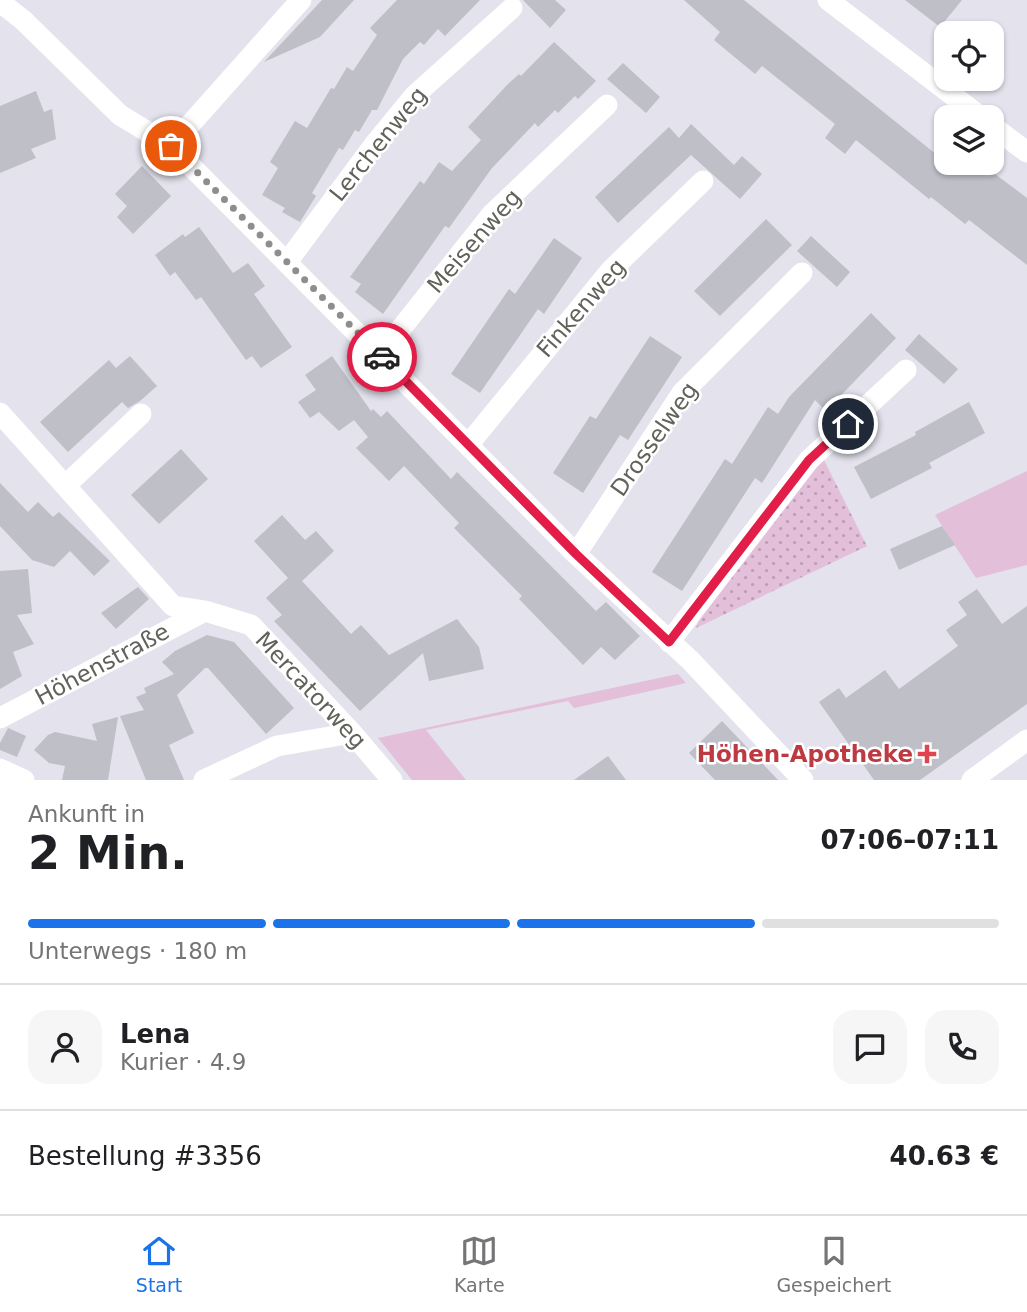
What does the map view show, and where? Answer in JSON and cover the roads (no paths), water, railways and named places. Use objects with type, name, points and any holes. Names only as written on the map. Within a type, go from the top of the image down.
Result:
[{"type":"street","points":[[171,146],[301,0]]},
{"type":"street","points":[[828,0],[965,105]]},
{"type":"street","points":[[0,2],[23,20],[120,115],[171,146],[576,554],[690,660],[803,780]]},
{"type":"street","name":"Lerchenweg","points":[[286,262],[415,95],[512,8]]},
{"type":"street","name":"Meisenweg","points":[[380,355],[492,214],[607,105]]},
{"type":"street","points":[[1004,135],[1027,152]]},
{"type":"street","name":"Finkenweg","points":[[468,445],[611,270],[703,181]]},
{"type":"street","name":"Drosselweg","points":[[576,554],[682,393],[802,273]]},
{"type":"street","points":[[669,642],[809,460],[906,370]]},
{"type":"street","name":"Mercatorweg","points":[[0,413],[173,606],[205,611],[251,625],[392,780]]},
{"type":"street","points":[[66,485],[141,414]]},
{"type":"street","name":"Höhenstraße","points":[[0,718],[205,611]]},
{"type":"street","points":[[204,780],[277,746],[352,733]]},
{"type":"street","points":[[972,780],[1027,740]]},
{"type":"street","points":[[0,769],[24,780]]},
{"type":"place","name":"Höhen-Apotheke","points":[[927,754]]}]
